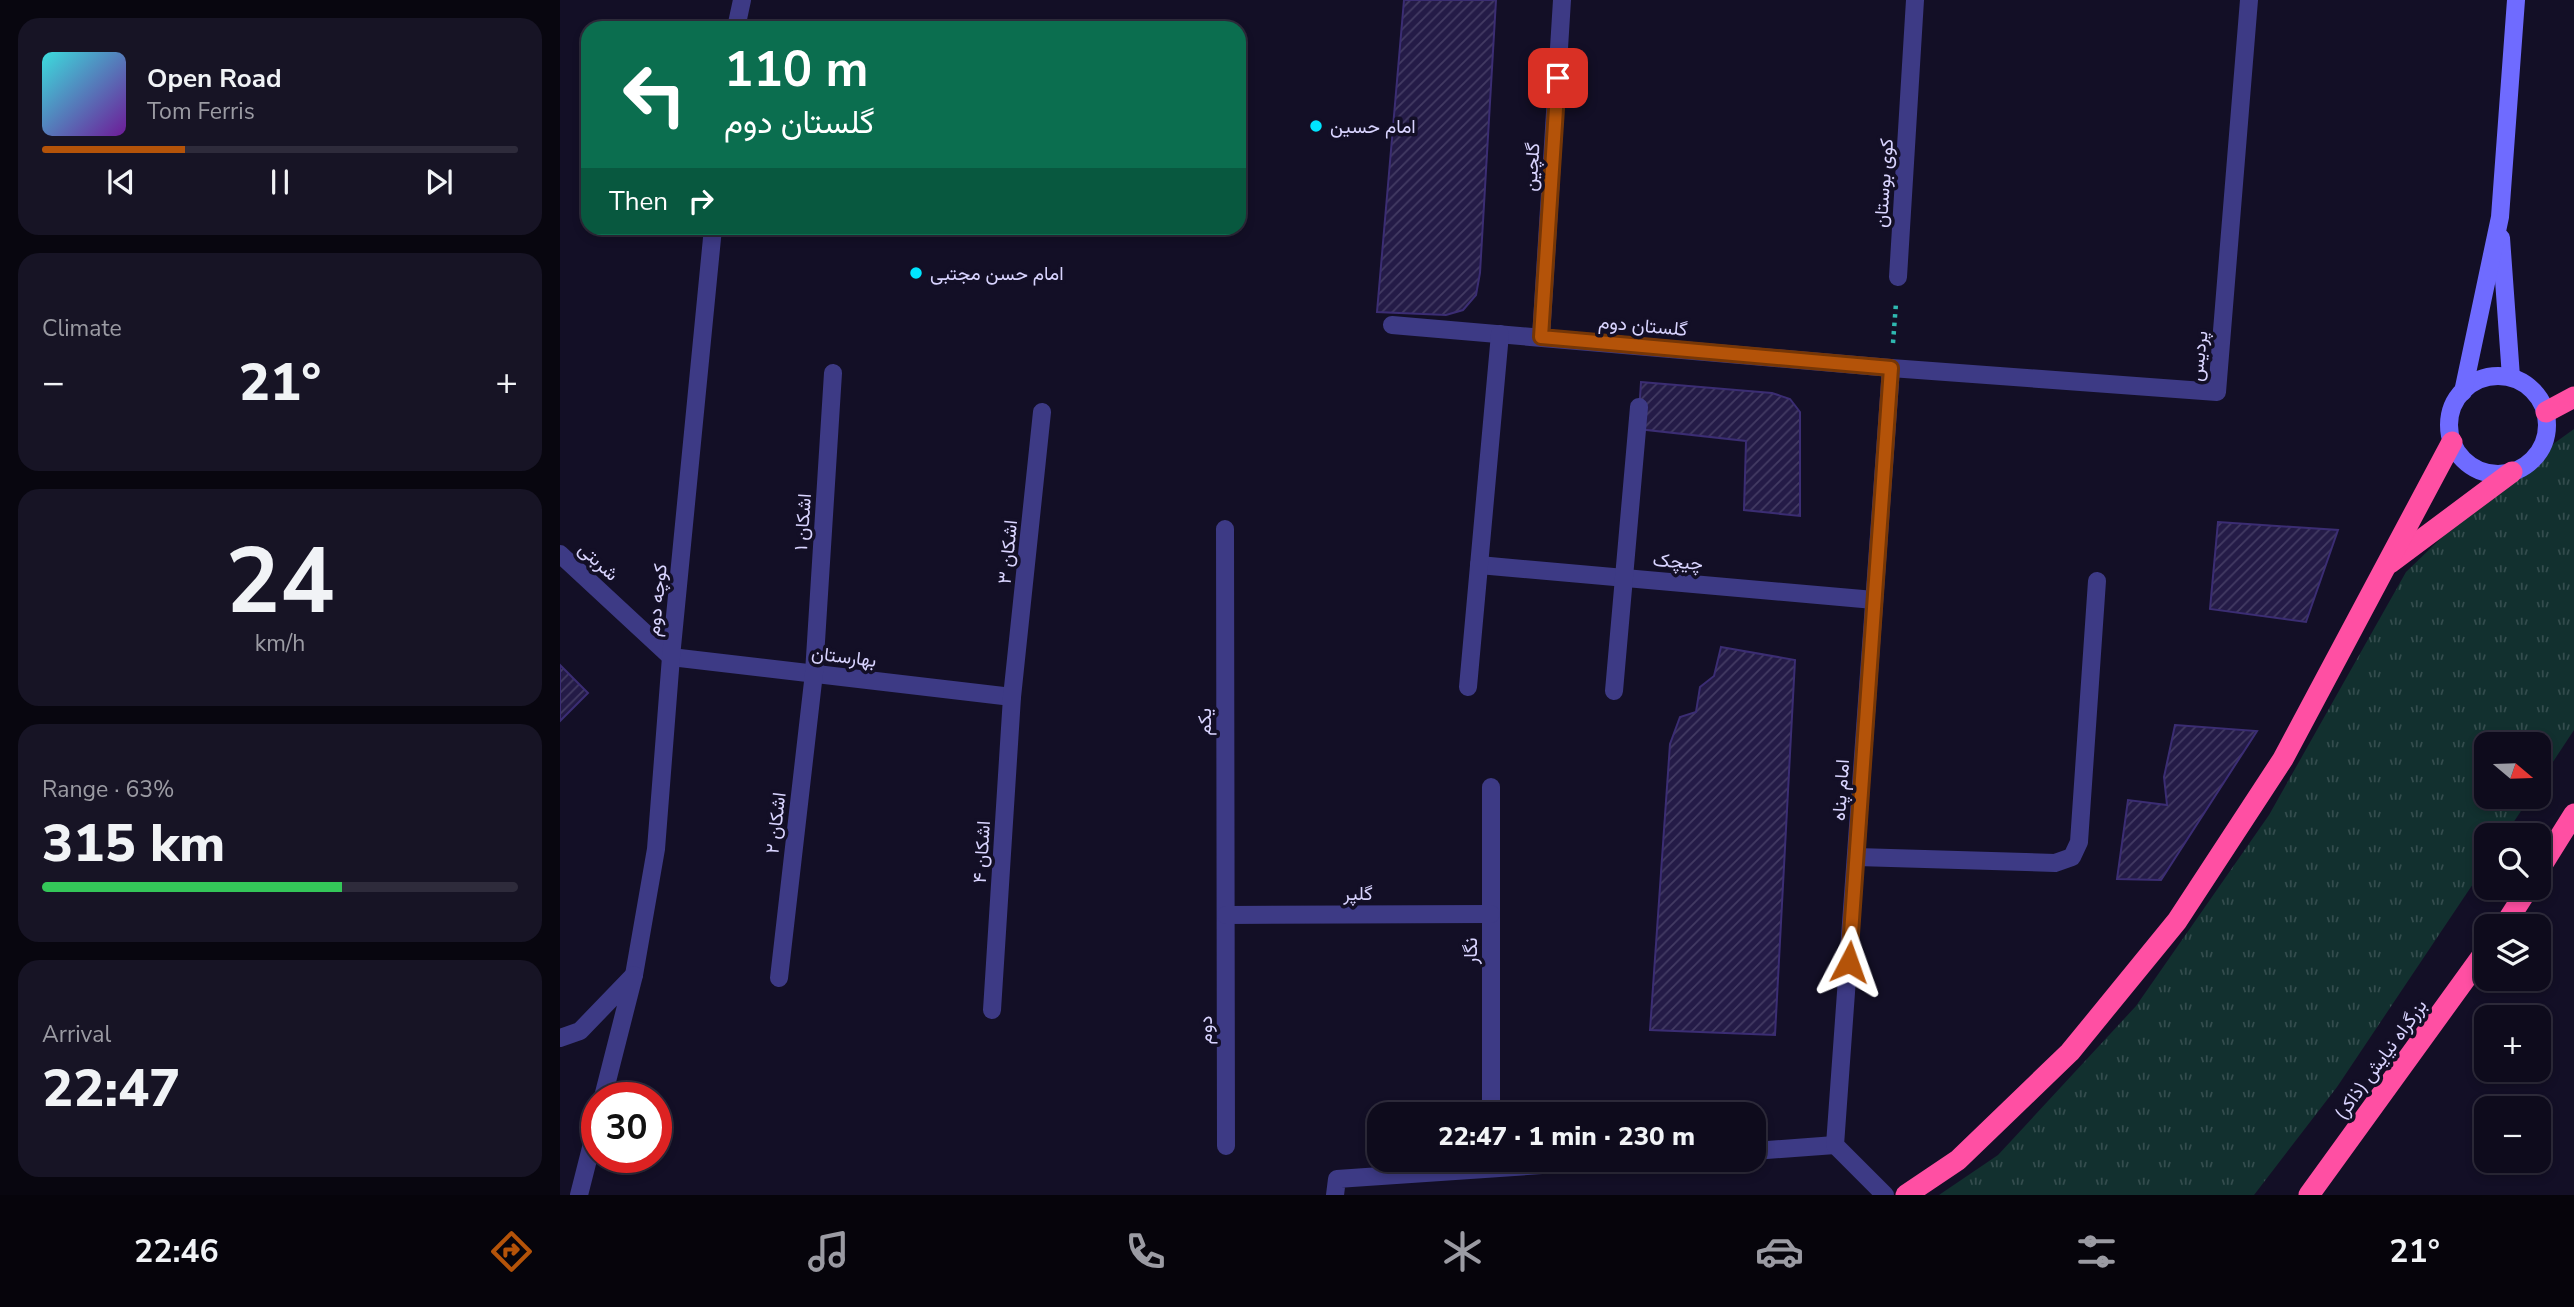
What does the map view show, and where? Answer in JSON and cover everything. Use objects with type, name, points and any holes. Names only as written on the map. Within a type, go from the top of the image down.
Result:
[{"type":"highway","points":[[2546,412],[2574,397]]},
{"type":"highway","points":[[1906,1195],[1958,1160],[2070,1052],[2177,921],[2284,760],[2452,442]]},
{"type":"highway","points":[[2385,566],[2512,472]]},
{"type":"highway","points":[[2551,851],[2574,814]]},
{"type":"highway","name":"بزرگراه نیایش (ذاکر)","points":[[2309,1195],[2474,967]]},
{"type":"main road","points":[[2463,392],[2500,217],[2516,0]]},
{"type":"main road","points":[[2500,217],[2511,377]]},
{"type":"main road","points":[[2494,376],[2511,377],[2527,384],[2539,396],[2546,412],[2546,437],[2534,459],[2512,472],[2494,474],[2476,469],[2462,457],[2452,442],[2449,419],[2463,392],[2477,380],[2494,376]]},
{"type":"street","points":[[738,21],[742,0]]},
{"type":"street","name":"گلچین","points":[[1541,337],[1562,0]]},
{"type":"street","name":"کوی بوستان","points":[[1898,277],[1915,0]]},
{"type":"street","name":"پردیس","points":[[1891,368],[2217,392],[2249,0]]},
{"type":"street","name":"کوچه دوم","points":[[607,1082],[634,975],[656,849],[671,656],[712,235]]},
{"type":"street","name":"گلستان دوم","points":[[1392,325],[1891,368]]},
{"type":"street","points":[[1468,687],[1500,334]]},
{"type":"street","name":"امام پناه","points":[[1835,1146],[1891,368]]},
{"type":"street","name":"اشکان ۱","points":[[814,673],[833,373]]},
{"type":"street","points":[[1614,691],[1639,407]]},
{"type":"street","name":"اشکان ۳","points":[[1013,697],[1042,412]]},
{"type":"street","name":"یکم","points":[[1225,529],[1226,915]]},
{"type":"street","name":"شربتی","points":[[560,554],[671,656]]},
{"type":"street","name":"چیچک","points":[[1479,565],[1874,600]]},
{"type":"street","points":[[1857,857],[2055,863],[2072,857],[2079,842],[2097,581]]},
{"type":"street","name":"بهارستان","points":[[671,656],[1013,697]]},
{"type":"street","name":"اشکان ۲","points":[[779,978],[814,673]]},
{"type":"street","name":"اشکان ۴","points":[[992,1010],[1013,697]]},
{"type":"street","name":"نگار","points":[[1491,787],[1491,1102]]},
{"type":"street","name":"گلپر","points":[[1226,915],[1491,914]]},
{"type":"street","name":"دوم","points":[[1226,915],[1226,1146]]},
{"type":"street","points":[[560,1038],[580,1031],[634,975]]},
{"type":"street","points":[[1766,1150],[1835,1146],[1885,1195]]},
{"type":"street","points":[[1335,1195],[1337,1179],[1409,1172]]},
{"type":"street","points":[[579,1195],[585,1173]]},
{"type":"path","points":[[1891,368],[1898,277]]},
{"type":"green space","points":[[2574,429],[2574,730],[2552,763],[2552,732],[2474,732],[2474,809],[2522,809],[2513,823],[2474,823],[2474,882],[2337,1087],[2254,1195],[1939,1195],[1998,1155],[2136,1006],[2269,815],[2406,572],[2495,486]]},
{"type":"building","points":[[1404,0],[1496,0],[1480,273],[1476,295],[1463,310],[1446,315],[1377,312]]},
{"type":"building","points":[[1641,382],[1772,393],[1790,399],[1800,412],[1800,516],[1744,510],[1746,441],[1638,429]]},
{"type":"building","points":[[2218,522],[2338,530],[2306,622],[2210,609]]},
{"type":"building","points":[[1721,647],[1795,660],[1775,1035],[1650,1030],[1670,744],[1680,717],[1696,712],[1700,687],[1714,676]]},
{"type":"building","points":[[560,665],[588,693],[560,721]]},
{"type":"building","points":[[2175,725],[2257,731],[2161,880],[2117,879],[2128,800],[2167,805],[2164,777]]},
{"type":"place","name":"امام حسین","points":[[1316,126]]},
{"type":"place","name":"امام حسن مجتبی","points":[[916,273]]},
{"type":"route","points":[[1558,78],[1541,337],[1891,368],[1849,962]]}]
